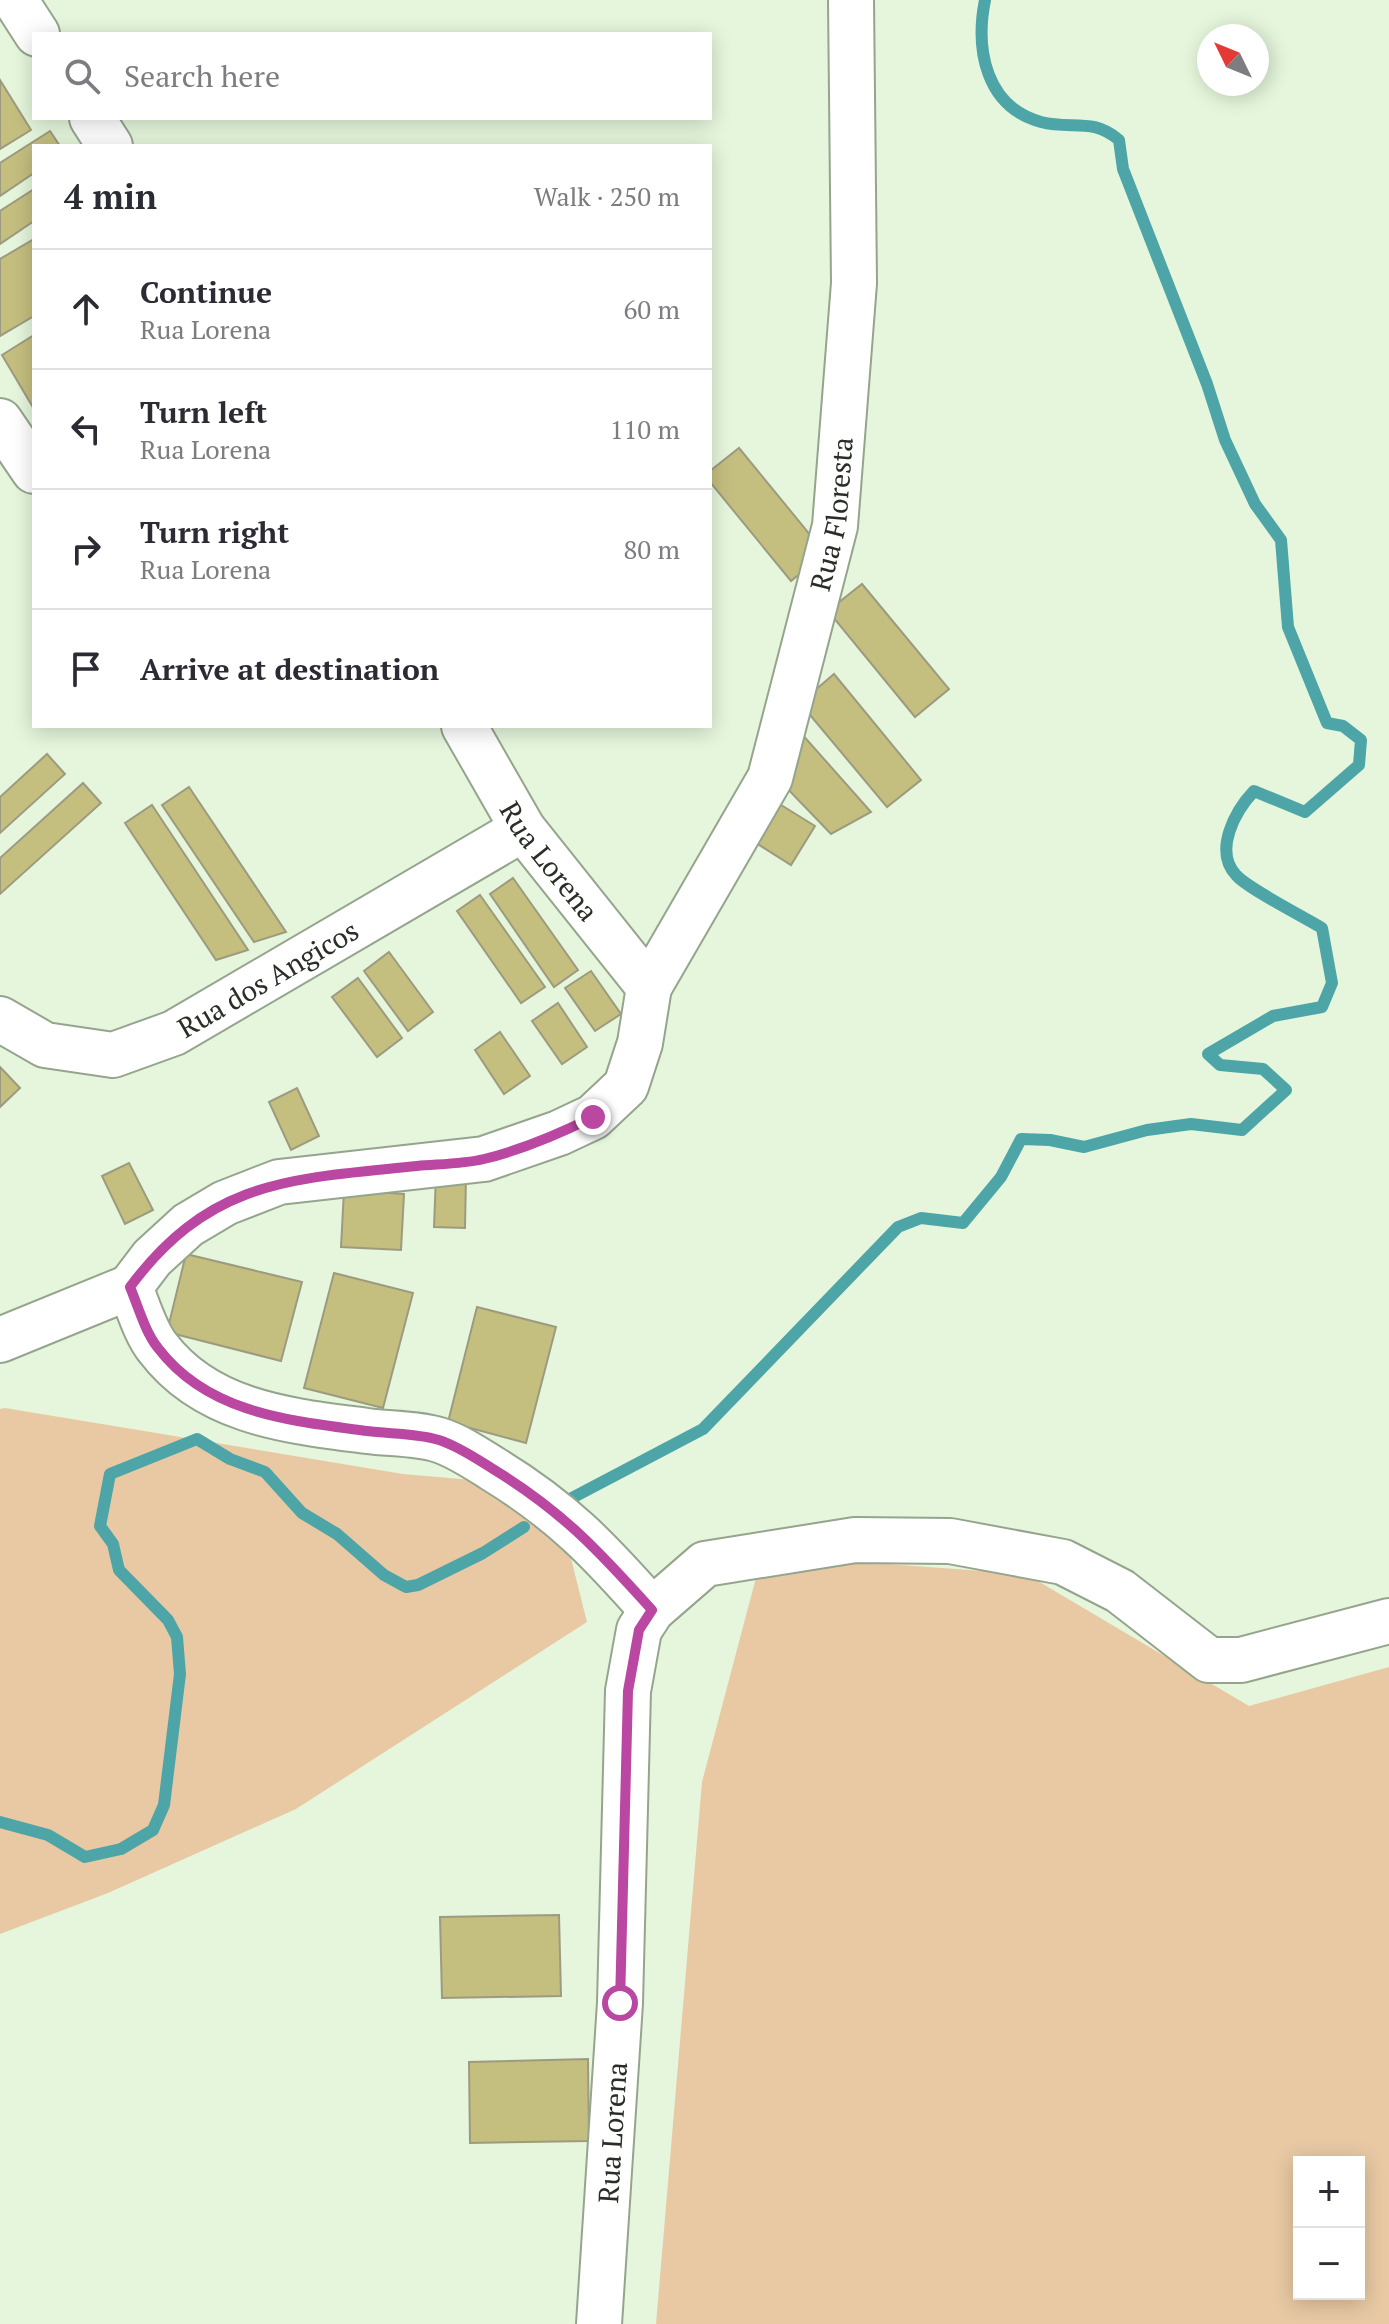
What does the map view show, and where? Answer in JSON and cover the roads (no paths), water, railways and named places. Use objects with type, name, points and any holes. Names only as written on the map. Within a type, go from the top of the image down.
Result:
[{"type":"street","points":[[15,0],[36,32]]},
{"type":"street","name":"Rua Floresta","points":[[649,987],[770,778],[835,526],[854,283],[851,0]]},
{"type":"street","points":[[93,120],[109,144]]},
{"type":"street","points":[[0,421],[32,468]]},
{"type":"street","name":"Rua Lorena","points":[[465,728],[523,829],[649,987]]},
{"type":"street","name":"Rua dos Angicos","points":[[0,1019],[45,1045],[113,1055],[162,1037],[220,1008],[523,829]]},
{"type":"street","points":[[0,1340],[130,1287],[152,1258],[188,1225],[225,1203],[279,1182],[484,1159],[582,1123],[593,1117],[626,1086],[640,1043],[649,987]]},
{"type":"street","points":[[130,1287],[156,1346],[178,1371],[210,1391],[238,1407],[280,1420],[439,1440],[464,1452],[555,1509],[594,1545],[652,1610],[705,1564],[855,1540],[950,1541],[1063,1562],[1120,1591],[1209,1660],[1241,1660],[1389,1621]]},
{"type":"street","name":"Rua Lorena","points":[[599,2324],[620,2003],[628,1691],[639,1630],[652,1610]]},
{"type":"waterway","points":[[570,1499],[703,1429],[898,1227],[921,1218],[963,1223],[1001,1177],[1021,1139],[1050,1140],[1084,1147],[1147,1130],[1191,1124],[1242,1130],[1286,1090],[1263,1069],[1220,1065],[1208,1054],[1273,1016],[1322,1007],[1332,983],[1322,928],[1242,881],[1229,865],[1227,842],[1234,819],[1254,791],[1305,812],[1359,765],[1361,740],[1343,726],[1327,723],[1288,627],[1281,540],[1255,504],[1225,440],[1207,384],[1123,169],[1119,140],[1091,126],[1041,122],[1022,115],[1008,104],[996,90],[984,57],[982,19],[985,0]]},
{"type":"waterway","points":[[0,1822],[48,1835],[85,1857],[121,1849],[153,1830],[164,1805],[180,1674],[177,1637],[168,1620],[119,1570],[113,1544],[100,1526],[110,1474],[197,1439],[230,1459],[265,1472],[302,1513],[337,1534],[384,1575],[406,1587],[418,1585],[483,1553],[524,1527]]}]
